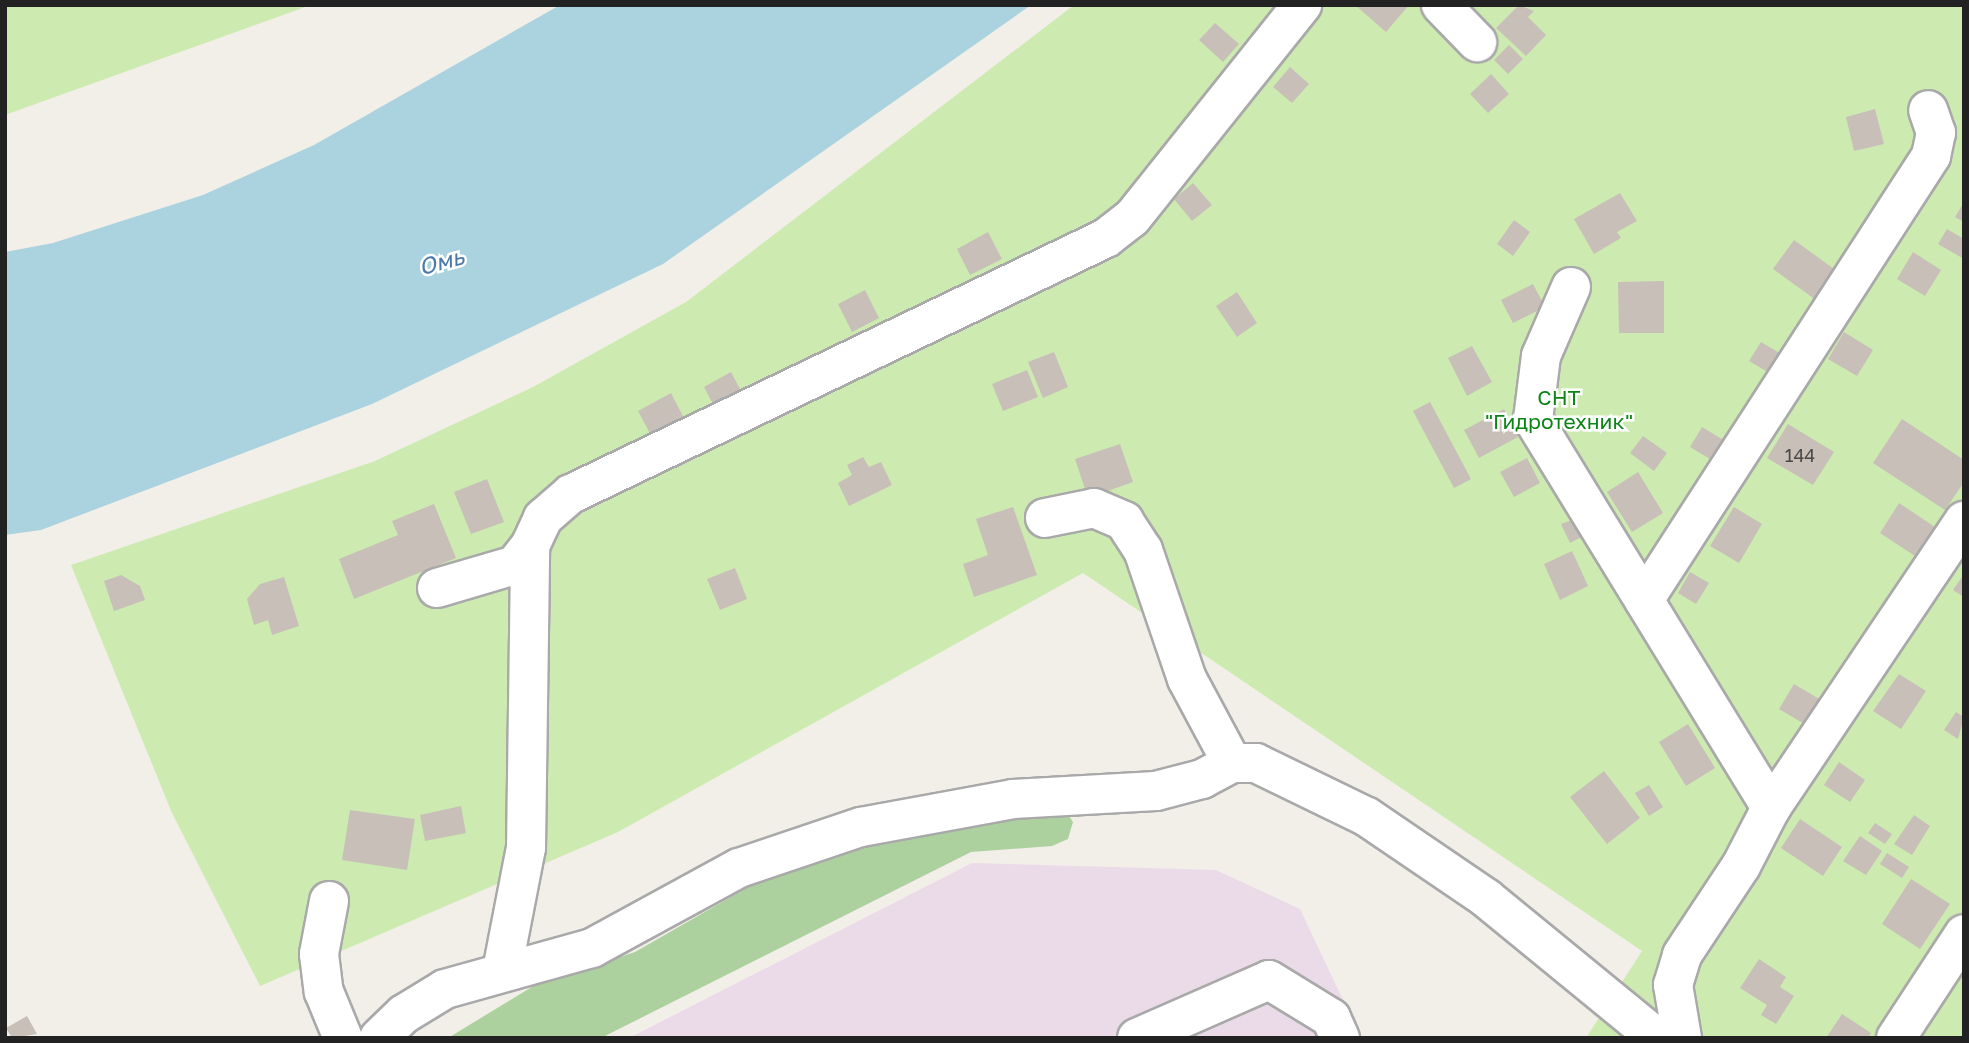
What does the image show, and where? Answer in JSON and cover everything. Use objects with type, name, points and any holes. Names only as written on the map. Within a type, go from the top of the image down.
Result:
[{"type":"street","points":[[437,588],[514,565],[530,546],[543,518],[571,494],[1107,238],[1132,218],[1302,5]]},
{"type":"street","points":[[1441,5],[1477,42]]},
{"type":"street","points":[[1644,600],[1931,156],[1936,133],[1928,110]]},
{"type":"street","points":[[1571,287],[1541,356],[1533,419],[1771,808]]},
{"type":"street","points":[[1045,518],[1094,508],[1124,521],[1143,550],[1186,679],[1233,764]]},
{"type":"street","points":[[1682,1038],[1673,985],[1682,956],[1741,866],[1771,808],[1964,521]]},
{"type":"street","points":[[502,971],[526,848],[530,546]]},
{"type":"street","points":[[379,1038],[404,1014],[445,989],[592,948],[739,868],[861,827],[1013,799],[1156,791],[1202,779],[1233,764],[1256,763],[1281,771],[1367,817],[1486,898],[1657,1038]]},
{"type":"street","points":[[329,901],[319,954],[324,992],[343,1038]]},
{"type":"street","points":[[1896,1038],[1964,934]]},
{"type":"street","points":[[1137,1038],[1269,980],[1331,1018],[1340,1038]]},
{"type":"shaded area","points":[[972,863],[1216,870],[1300,909],[1361,1038],[629,1038]]},
{"type":"green space","points":[[5,5],[311,5],[5,115]]},
{"type":"green space","name":"СНТ \"Гидротехник\"","points":[[1074,5],[1964,5],[1964,1038],[1586,1038],[1642,951],[1083,573],[618,832],[260,986],[172,813],[71,565],[375,461],[533,387],[686,302]]},
{"type":"green space","points":[[1064,808],[1073,822],[1068,839],[1052,846],[971,852],[601,1038],[448,1038],[535,985],[635,952],[785,866],[913,826]]},
{"type":"water","name":"Омь","points":[[560,5],[1031,5],[663,264],[372,404],[41,530],[5,535],[5,252],[53,243],[203,195],[314,145]]},
{"type":"building","points":[[1355,5],[1409,5],[1386,32]]},
{"type":"building","points":[[1519,5],[1534,11],[1528,17],[1546,35],[1526,56],[1496,28]]},
{"type":"building","points":[[1215,23],[1239,44],[1223,62],[1199,40]]},
{"type":"building","points":[[1509,45],[1523,59],[1508,74],[1494,60]]},
{"type":"building","points":[[1290,67],[1309,84],[1292,103],[1273,87]]},
{"type":"building","points":[[1491,74],[1509,94],[1488,113],[1470,94]]},
{"type":"building","points":[[1875,109],[1884,144],[1854,151],[1846,117]]},
{"type":"building","points":[[1193,183],[1212,205],[1192,221],[1174,199]]},
{"type":"building","points":[[1620,193],[1637,221],[1617,232],[1621,238],[1594,254],[1574,219]]},
{"type":"building","points":[[1964,202],[1964,222],[1955,217]]},
{"type":"building","points":[[1514,220],[1530,232],[1513,256],[1497,244]]},
{"type":"building","points":[[1947,229],[1964,239],[1964,259],[1938,244]]},
{"type":"building","points":[[988,232],[1002,259],[970,275],[957,249]]},
{"type":"building","points":[[1794,240],[1841,274],[1820,303],[1773,269]]},
{"type":"building","points":[[1913,252],[1941,270],[1925,296],[1897,279]]},
{"type":"building","points":[[1664,281],[1664,333],[1619,333],[1618,282]]},
{"type":"building","points":[[1533,284],[1545,307],[1513,323],[1501,300]]},
{"type":"building","points":[[865,290],[879,318],[852,332],[838,304]]},
{"type":"building","points":[[1237,292],[1257,323],[1237,337],[1216,306]]},
{"type":"building","points":[[1844,332],[1873,350],[1857,376],[1828,359]]},
{"type":"building","points":[[1761,342],[1790,359],[1778,378],[1749,361]]},
{"type":"building","points":[[1472,346],[1492,382],[1467,396],[1448,358]]},
{"type":"building","points":[[1054,352],[1068,387],[1043,398],[1028,362]]},
{"type":"building","points":[[1027,370],[1038,397],[1003,411],[992,384]]},
{"type":"building","points":[[731,372],[741,391],[714,406],[704,387]]},
{"type":"building","points":[[671,393],[687,424],[654,441],[638,411]]},
{"type":"building","points":[[1430,402],[1471,479],[1454,488],[1413,411]]},
{"type":"building","points":[[1504,409],[1518,437],[1479,458],[1464,430]]},
{"type":"building","points":[[1902,419],[1964,460],[1964,482],[1945,510],[1873,463]]},
{"type":"building","points":[[1788,424],[1834,452],[1813,485],[1767,458]]},
{"type":"building","points":[[1702,427],[1730,444],[1718,464],[1690,447]]},
{"type":"building","points":[[1643,436],[1667,453],[1654,471],[1630,453]]},
{"type":"building","points":[[1120,444],[1133,482],[1088,498],[1075,459]]},
{"type":"building","points":[[863,457],[869,467],[881,462],[892,485],[849,506],[838,483],[852,475],[847,465]]},
{"type":"building","points":[[1527,458],[1540,483],[1514,497],[1500,472]]},
{"type":"building","points":[[1638,472],[1663,513],[1632,532],[1607,492]]},
{"type":"building","points":[[487,479],[504,522],[471,534],[454,492]]},
{"type":"building","points":[[1899,503],[1944,533],[1924,562],[1880,533]]},
{"type":"building","points":[[434,504],[456,558],[354,599],[339,559],[398,535],[392,521]]},
{"type":"building","points":[[1013,507],[1037,575],[974,597],[963,564],[988,555],[976,519]]},
{"type":"building","points":[[1734,507],[1762,524],[1739,563],[1710,546]]},
{"type":"building","points":[[1577,518],[1585,535],[1570,543],[1561,524]]},
{"type":"building","points":[[1572,551],[1588,586],[1560,600],[1544,564]]},
{"type":"building","points":[[735,568],[747,599],[720,610],[707,579]]},
{"type":"building","points":[[1690,572],[1709,583],[1696,604],[1678,593]]},
{"type":"building","points":[[1964,574],[1964,597],[1953,590]]},
{"type":"building","points":[[121,575],[140,586],[145,600],[114,611],[104,581]]},
{"type":"building","points":[[284,577],[299,626],[272,635],[268,620],[254,625],[247,599],[260,584]]},
{"type":"building","points":[[1899,674],[1926,691],[1901,729],[1873,711]]},
{"type":"building","points":[[1794,684],[1821,700],[1806,725],[1779,709]]},
{"type":"building","points":[[1956,712],[1964,717],[1958,739],[1944,730]]},
{"type":"building","points":[[1688,724],[1715,768],[1686,786],[1659,742]]},
{"type":"building","points":[[1839,762],[1865,780],[1850,802],[1824,785]]},
{"type":"building","points":[[1604,771],[1640,818],[1607,844],[1570,797]]},
{"type":"building","points":[[1649,785],[1663,807],[1649,816],[1635,793]]},
{"type":"building","points":[[461,806],[466,833],[425,841],[420,815]]},
{"type":"building","points":[[350,810],[415,819],[407,870],[342,860]]},
{"type":"building","points":[[1914,815],[1930,826],[1912,855],[1894,844]]},
{"type":"building","points":[[1800,819],[1842,847],[1823,876],[1781,848]]},
{"type":"building","points":[[1875,823],[1892,834],[1885,844],[1868,833]]},
{"type":"building","points":[[1860,836],[1882,851],[1866,875],[1843,861]]},
{"type":"building","points":[[1887,853],[1909,867],[1902,878],[1880,864]]},
{"type":"building","points":[[1911,879],[1950,904],[1920,949],[1882,924]]},
{"type":"building","points":[[1759,959],[1786,977],[1780,987],[1794,996],[1776,1024],[1761,1015],[1767,1005],[1740,988]]},
{"type":"building","points":[[1842,1014],[1871,1033],[1868,1038],[1826,1038]]},
{"type":"building","points":[[27,1016],[37,1034],[12,1038],[6,1028]]}]
